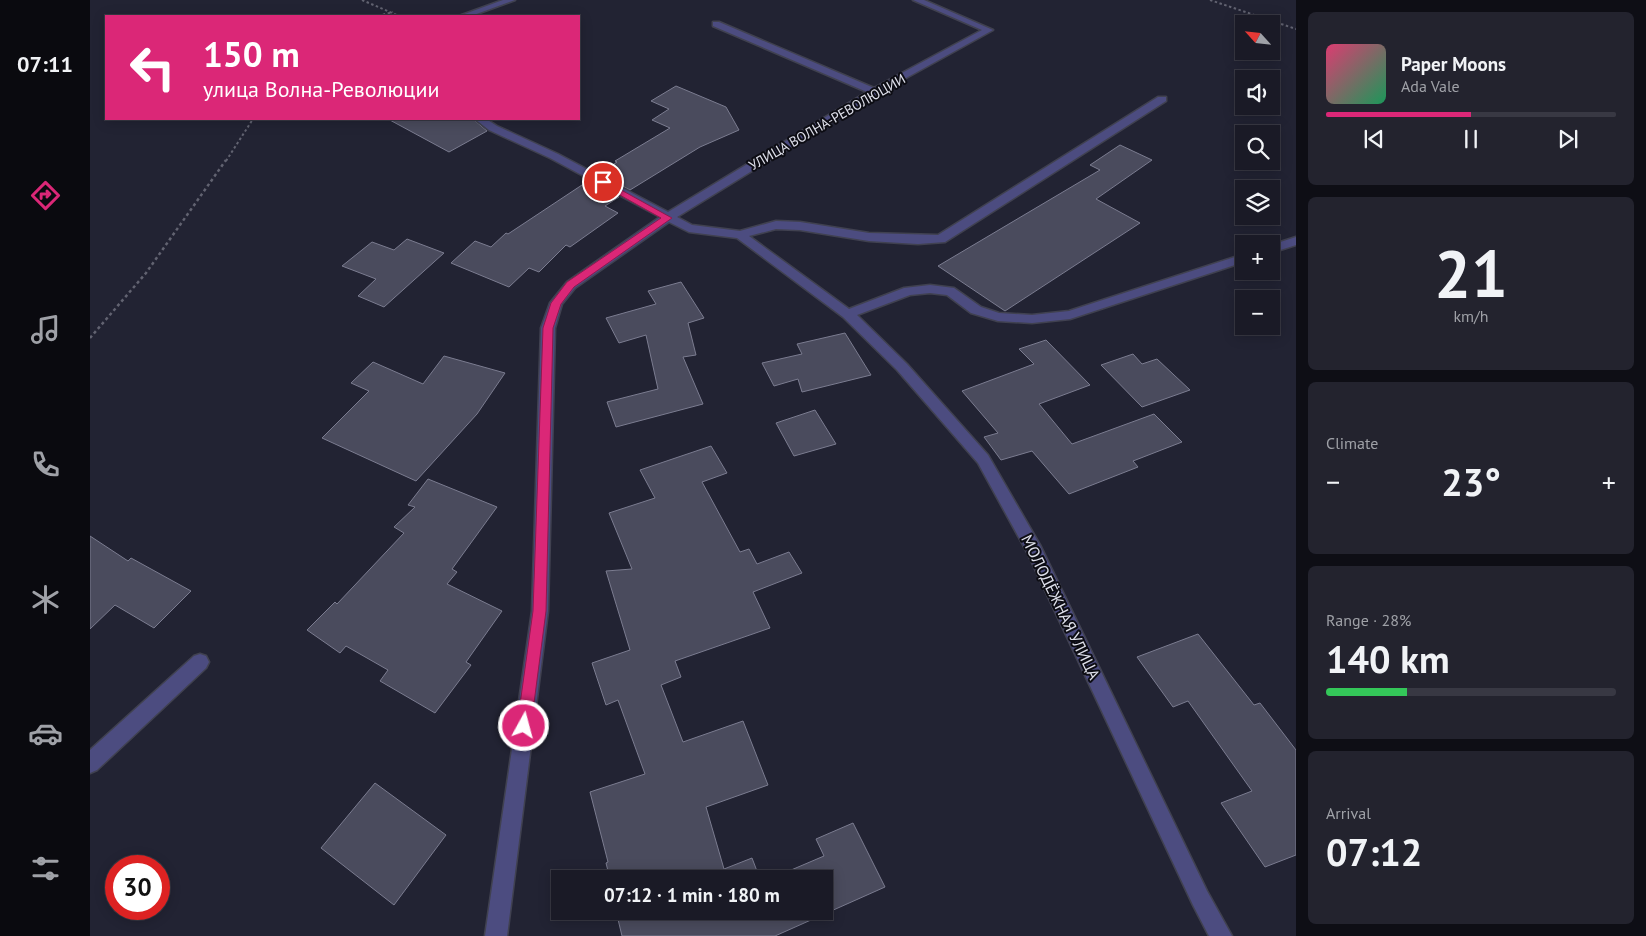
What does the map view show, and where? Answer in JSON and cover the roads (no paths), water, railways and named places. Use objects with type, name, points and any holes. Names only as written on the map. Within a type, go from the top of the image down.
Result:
[{"type":"street","points":[[466,15],[511,0]]},
{"type":"street","name":"УЛИЦА ВОЛНА-РЕВОЛЮЦИИ","points":[[496,936],[540,611],[548,328],[556,303],[571,284],[667,218],[874,92],[989,30],[917,0]]},
{"type":"street","points":[[716,24],[874,92]]},
{"type":"street","points":[[740,235],[776,225],[800,226],[869,237],[918,240],[941,239],[1162,99]]},
{"type":"street","points":[[481,120],[493,128],[554,156],[667,218]]},
{"type":"street","name":"МОЛОДЁЖНАЯ УЛИЦА","points":[[667,218],[689,228],[740,235],[848,314],[902,366],[982,459],[1034,550],[1196,889],[1221,936]]},
{"type":"street","points":[[1280,246],[1296,241]]},
{"type":"street","points":[[848,314],[908,291],[930,289],[950,291],[976,310],[998,317],[1032,319],[1070,315],[1235,261]]},
{"type":"street","points":[[90,763],[200,662]]}]
